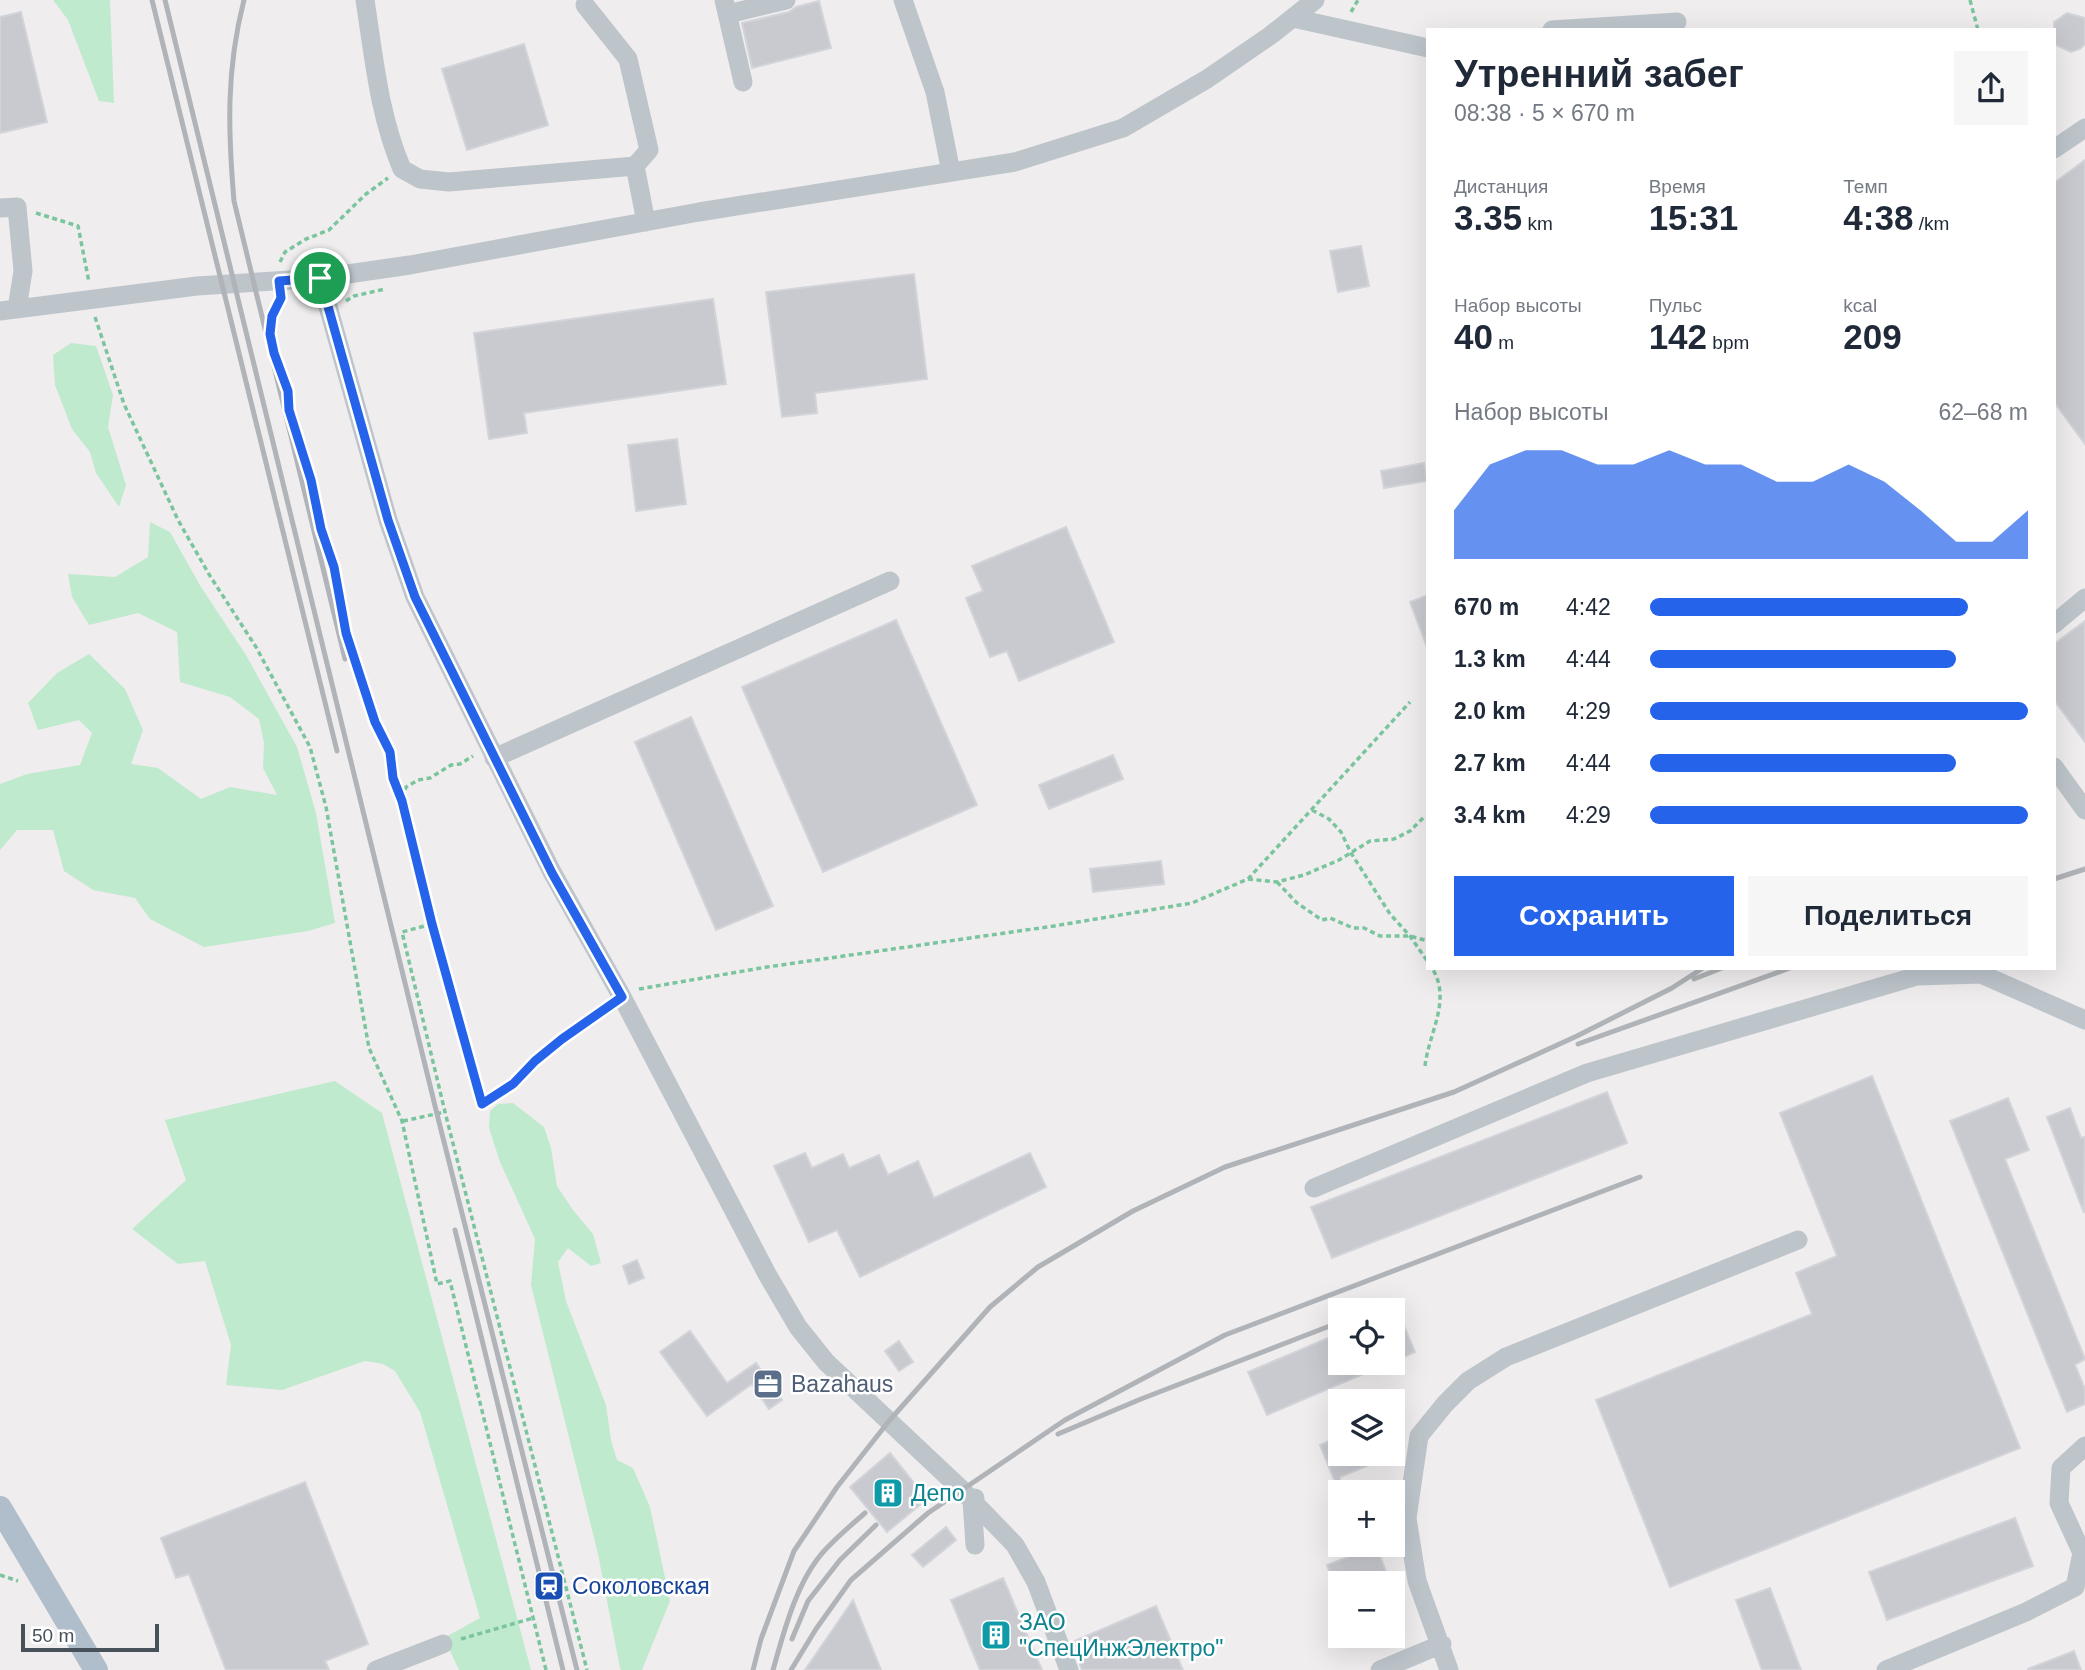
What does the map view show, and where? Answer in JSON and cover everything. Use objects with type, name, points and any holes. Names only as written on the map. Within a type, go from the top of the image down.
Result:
[{"type":"main road","points":[[0,1508],[96,1670]]},
{"type":"street","points":[[365,0],[381,110],[390,143],[402,169],[420,179],[449,183],[635,166],[649,150],[628,59],[585,5]]},
{"type":"street","points":[[743,82],[726,7],[786,0]]},
{"type":"street","points":[[903,0],[935,92],[951,173]]},
{"type":"street","points":[[9,207],[23,271],[8,310],[197,286],[320,278],[410,265],[646,222],[1015,162],[1123,128],[1207,79],[1293,18],[1311,1]]},
{"type":"street","points":[[1293,18],[1426,48]]},
{"type":"street","points":[[1583,28],[1677,22]]},
{"type":"street","points":[[2056,148],[2085,128]]},
{"type":"street","points":[[635,166],[646,222]]},
{"type":"street","points":[[320,278],[388,520],[415,597],[485,756],[622,997],[767,1275],[798,1327],[826,1362],[933,1452],[1015,1545],[1036,1582],[1069,1670]]},
{"type":"street","points":[[485,756],[890,581]]},
{"type":"street","points":[[2056,622],[2085,598]]},
{"type":"street","points":[[2056,770],[2085,810]]},
{"type":"street","points":[[1314,1188],[1587,1073],[1917,976],[1981,974],[2085,1020]]},
{"type":"street","points":[[1449,1670],[1417,1581],[1407,1518],[1419,1436],[1468,1381],[1506,1357],[1798,1240]]},
{"type":"street","points":[[1886,1670],[2026,1612],[2074,1587],[2082,1553],[2059,1503],[2061,1468],[2085,1446]]},
{"type":"street","points":[[972,1495],[975,1545]]},
{"type":"street","points":[[376,1670],[443,1644]]},
{"type":"street","points":[[1380,1670],[1441,1645]]},
{"type":"path","points":[[1343,27],[1358,0]]},
{"type":"path","points":[[1970,0],[1977,28]]},
{"type":"path","points":[[402,169],[366,194],[329,230],[285,251],[279,264],[281,298],[272,316],[270,334],[288,391],[289,410],[311,480],[321,529],[334,567],[346,633],[375,722],[390,752],[393,778],[402,801],[432,924],[482,1104],[513,1084],[562,1039],[622,997],[644,987],[1192,903],[1248,879],[1410,702]]},
{"type":"path","points":[[9,207],[78,226],[90,284]]},
{"type":"path","points":[[344,303],[354,296],[390,288]]},
{"type":"path","points":[[96,318],[124,404],[178,520],[256,647],[310,747],[326,807],[369,1048],[402,1121],[437,1284],[450,1281],[545,1670]]},
{"type":"path","points":[[402,801],[406,787],[418,780],[430,778],[450,765],[485,756]]},
{"type":"path","points":[[1312,810],[1329,819],[1341,832],[1351,853],[1390,914],[1426,959]]},
{"type":"path","points":[[1248,879],[1277,882],[1304,875],[1370,841],[1394,839],[1410,831],[1425,816]]},
{"type":"path","points":[[1277,882],[1297,903],[1322,920],[1331,918],[1380,936],[1410,936],[1426,940]]},
{"type":"path","points":[[432,924],[402,932],[587,1670]]},
{"type":"path","points":[[1425,1066],[1427,1050],[1436,1027],[1442,990],[1433,970]]},
{"type":"path","points":[[402,1121],[445,1112]]},
{"type":"path","points":[[0,1575],[28,1583]]},
{"type":"path","points":[[443,1644],[533,1618]]},
{"type":"green space","points":[[53,0],[110,0],[114,103],[99,101],[68,20]]},
{"type":"green space","points":[[71,343],[96,346],[113,395],[108,427],[126,485],[119,507],[96,473],[90,452],[72,429],[55,385],[53,355]]},
{"type":"green space","points":[[150,522],[170,532],[201,587],[246,655],[297,747],[316,813],[335,923],[308,931],[204,947],[150,919],[135,898],[93,890],[64,871],[53,830],[17,830],[0,850],[0,784],[27,774],[80,765],[92,733],[79,720],[38,730],[28,703],[57,673],[89,654],[125,689],[143,730],[131,764],[158,768],[201,799],[230,787],[277,795],[263,768],[264,743],[259,719],[230,697],[180,682],[177,632],[138,613],[89,625],[72,597],[68,574],[115,577],[148,557]]},
{"type":"green space","points":[[335,1081],[382,1113],[531,1670],[459,1670],[444,1638],[480,1618],[420,1412],[395,1371],[383,1364],[365,1361],[282,1390],[226,1385],[231,1345],[205,1261],[178,1264],[132,1229],[186,1180],[165,1120]]},
{"type":"green space","points":[[513,1103],[544,1127],[551,1148],[557,1186],[593,1234],[601,1263],[591,1266],[568,1248],[558,1262],[566,1301],[606,1405],[617,1460],[633,1468],[650,1507],[670,1601],[642,1670],[620,1668],[598,1554],[531,1285],[535,1239],[500,1162],[489,1128],[490,1111],[498,1104]]},
{"type":"building","points":[[819,1],[831,48],[752,68],[742,23],[789,12],[796,7]]},
{"type":"building","points":[[21,12],[47,122],[0,133],[0,17]]},
{"type":"building","points":[[2067,13],[2085,18],[2085,44],[2071,52],[2056,45],[2054,22]]},
{"type":"building","points":[[524,44],[548,125],[467,150],[442,69]]},
{"type":"building","points":[[2085,160],[2085,444],[2056,405],[2056,182]]},
{"type":"building","points":[[1361,246],[1369,286],[1338,292],[1330,251]]},
{"type":"building","points":[[914,274],[927,379],[815,393],[817,413],[782,417],[766,292]]},
{"type":"building","points":[[713,299],[726,384],[524,413],[527,433],[489,439],[474,333]]},
{"type":"building","points":[[677,439],[686,504],[636,511],[628,445]]},
{"type":"building","points":[[1424,463],[1426,481],[1384,488],[1381,471]]},
{"type":"building","points":[[1066,527],[1114,642],[1019,681],[1007,651],[990,657],[966,598],[983,591],[972,566]]},
{"type":"building","points":[[1426,596],[1426,644],[1410,602]]},
{"type":"building","points":[[896,620],[977,805],[823,872],[742,687]]},
{"type":"building","points":[[2085,621],[2085,742],[2056,703],[2056,643]]},
{"type":"building","points":[[691,717],[773,906],[716,930],[635,742]]},
{"type":"building","points":[[1113,755],[1123,779],[1049,809],[1039,785]]},
{"type":"building","points":[[1161,861],[1164,884],[1093,892],[1090,869]]},
{"type":"building","points":[[1872,1076],[2020,1448],[1670,1587],[1596,1400],[1812,1314],[1796,1273],[1837,1256],[1780,1113]]},
{"type":"building","points":[[1607,1092],[1627,1143],[1332,1258],[1311,1207]]},
{"type":"building","points":[[2008,1098],[2029,1150],[2005,1159],[2085,1359],[2075,1365],[2085,1389],[2085,1404],[2067,1412],[1950,1121]]},
{"type":"building","points":[[2070,1108],[2081,1138],[2085,1137],[2084,1213],[2047,1117]]},
{"type":"building","points":[[805,1153],[812,1168],[843,1154],[849,1168],[879,1155],[888,1175],[918,1161],[934,1198],[1030,1153],[1046,1187],[860,1277],[837,1230],[809,1242],[774,1166]]},
{"type":"building","points":[[637,1260],[644,1278],[629,1284],[623,1266]]},
{"type":"building","points":[[1405,1328],[1415,1352],[1405,1357]]},
{"type":"building","points":[[690,1331],[727,1383],[756,1363],[782,1400],[769,1409],[752,1384],[707,1416],[660,1352]]},
{"type":"building","points":[[1328,1338],[1328,1375],[1361,1375],[1267,1415],[1248,1372]]},
{"type":"building","points":[[899,1341],[913,1362],[899,1371],[885,1351]]},
{"type":"building","points":[[1328,1441],[1328,1465],[1320,1445]]},
{"type":"building","name":"Депо","points":[[890,1453],[927,1499],[887,1532],[850,1487]]},
{"type":"building","points":[[1329,1466],[1366,1466],[1340,1477],[1340,1480],[1334,1480]]},
{"type":"building","points":[[305,1482],[368,1644],[325,1661],[329,1670],[226,1670],[189,1574],[176,1578],[161,1538]]},
{"type":"building","points":[[2015,1518],[2033,1566],[1887,1620],[1869,1572]]},
{"type":"building","points":[[946,1527],[956,1540],[923,1567],[912,1555]]},
{"type":"building","points":[[1348,1557],[1380,1557],[1386,1571],[1329,1571],[1327,1565]]},
{"type":"building","name":"ЗАО \"СпецИнжЭлектро\"","points":[[1003,1578],[1042,1670],[980,1670],[951,1600]]},
{"type":"building","points":[[1770,1588],[1801,1670],[1762,1670],[1736,1600]]},
{"type":"building","points":[[853,1600],[881,1670],[805,1670]]},
{"type":"building","points":[[1156,1606],[1183,1670],[1082,1670],[1072,1642]]},
{"type":"building","points":[[2074,1651],[2081,1670],[2028,1670],[2028,1669]]},
{"type":"railway","points":[[152,0],[337,751]]},
{"type":"railway","points":[[165,0],[437,1114],[577,1670]]},
{"type":"railway","points":[[244,0],[231,76],[230,149],[234,201],[345,659]]},
{"type":"railway","points":[[2056,878],[2085,869]]},
{"type":"railway","points":[[753,1670],[761,1639],[794,1551],[837,1487],[889,1421],[990,1307],[1038,1267],[1133,1211],[1225,1167],[1454,1092],[1577,1036],[1672,988],[1700,970]]},
{"type":"railway","points":[[1694,979],[1717,970]]},
{"type":"railway","points":[[1578,1044],[1784,970]]},
{"type":"railway","points":[[791,1670],[851,1580],[928,1513],[1065,1420],[1225,1335],[1640,1177]]},
{"type":"railway","points":[[455,1230],[563,1670]]},
{"type":"railway","points":[[1058,1434],[1328,1327]]},
{"type":"railway","points":[[773,1670],[799,1591],[815,1562],[865,1513]]},
{"type":"railway","points":[[792,1639],[808,1601],[840,1560],[876,1525]]},
{"type":"place","name":"Bazahaus","points":[[768,1384]]},
{"type":"place","name":"Депо","points":[[888,1493]]},
{"type":"place","name":"Соколовская","points":[[549,1586]]},
{"type":"place","name":"ЗАО \"СпецИнжЭлектро\"","points":[[996,1635]]},
{"type":"route","points":[[320,278],[388,520],[415,597],[552,873],[622,997],[562,1039],[513,1084],[482,1104],[432,924],[402,801],[393,778],[390,752],[375,722],[346,633],[334,567],[321,529],[311,480],[289,410],[288,391],[270,334],[272,316],[281,298],[279,281],[320,278]]}]
